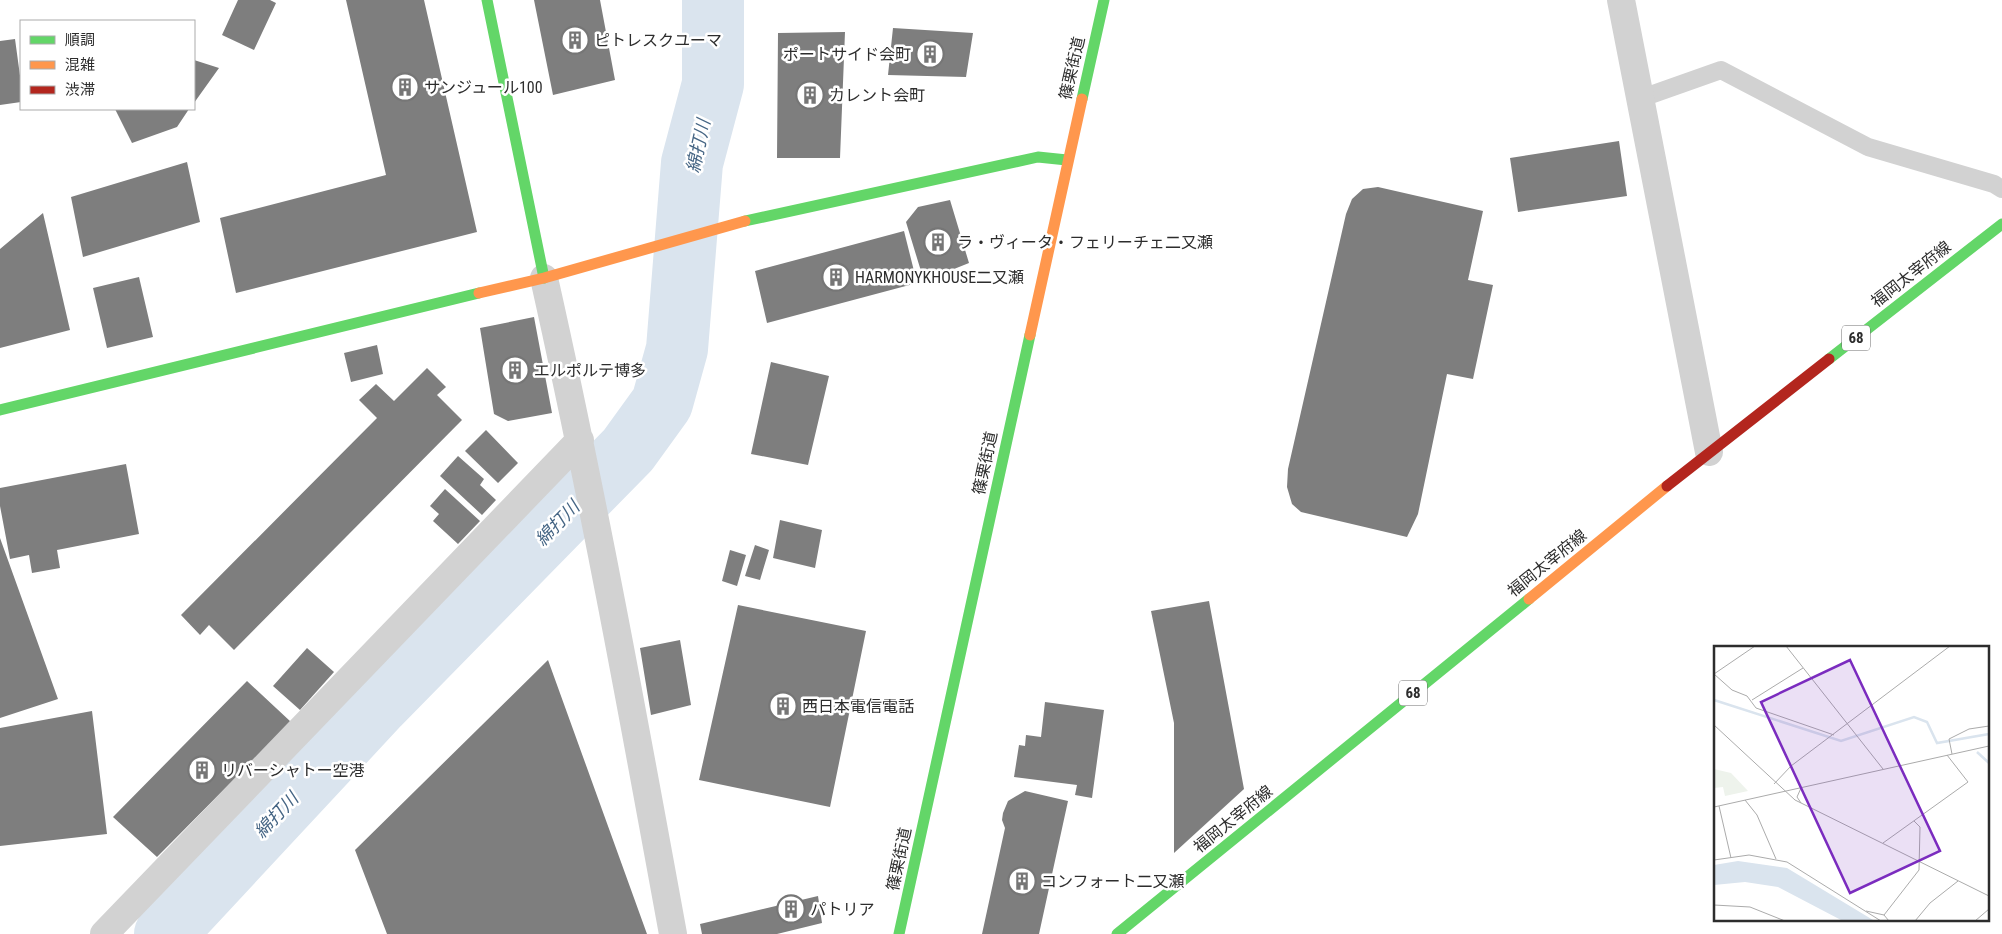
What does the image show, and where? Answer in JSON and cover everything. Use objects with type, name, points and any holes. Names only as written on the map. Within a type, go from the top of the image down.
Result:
[{"type":"main road","points":[[487,0],[544,278]]},
{"type":"main road","name":"篠栗街道","points":[[899,934],[1104,0]]},
{"type":"main road","points":[[0,410],[383,315],[544,278],[651,246],[762,216],[1038,157],[1068,160]]},
{"type":"main road","name":"福岡太宰府線","points":[[1117,934],[1709,452],[2002,224]]},
{"type":"street","points":[[1621,0],[1709,452]]},
{"type":"street","points":[[544,278],[580,440],[620,639],[673,934]]},
{"type":"street","points":[[104,934],[580,440]]},
{"type":"lane","points":[[1639,99],[1721,70],[1868,147],[1994,184],[2002,189]]},
{"type":"building","points":[[238,0],[270,0],[276,3],[254,50],[222,35]]},
{"type":"building","name":"サンジュール100","points":[[346,0],[424,0],[477,232],[236,293],[220,218],[386,175]]},
{"type":"building","name":"ピトレスクユーマ","points":[[534,0],[600,0],[615,80],[553,95]]},
{"type":"building","name":"ポートサイド会町","points":[[893,28],[973,33],[966,77],[888,75]]},
{"type":"building","name":"カレント会町","points":[[845,32],[840,158],[777,158],[778,33]]},
{"type":"building","points":[[15,39],[20,76],[20,102],[0,105],[0,41]]},
{"type":"building","points":[[195,60],[219,68],[195,102]]},
{"type":"building","points":[[116,110],[188,110],[177,127],[132,143]]},
{"type":"building","points":[[1619,141],[1627,196],[1518,212],[1510,158]]},
{"type":"building","points":[[187,162],[200,222],[83,257],[71,197]]},
{"type":"building","points":[[1378,187],[1483,211],[1468,280],[1493,285],[1473,379],[1447,374],[1418,514],[1407,537],[1301,512],[1292,504],[1287,487],[1288,469],[1346,214],[1352,199],[1363,189]]},
{"type":"building","name":"ラ・ヴィータ・フェリーチェ二又瀬","points":[[950,200],[969,263],[924,281],[906,222],[918,207]]},
{"type":"building","points":[[43,213],[70,330],[0,348],[0,249]]},
{"type":"building","name":"HARMONYKHOUSE二又瀬","points":[[904,231],[917,283],[767,323],[755,271]]},
{"type":"building","points":[[139,277],[153,337],[107,348],[93,288]]},
{"type":"building","name":"エルポルテ博多","points":[[534,317],[552,413],[508,421],[494,414],[480,328]]},
{"type":"building","points":[[377,345],[383,374],[351,382],[344,353]]},
{"type":"building","points":[[771,362],[829,376],[808,465],[751,454]]},
{"type":"building","points":[[427,368],[446,387],[437,395],[462,420],[234,650],[209,625],[200,635],[181,615],[377,418],[359,400],[376,384],[394,401]]},
{"type":"building","points":[[486,430],[518,463],[498,483],[465,451]]},
{"type":"building","points":[[458,456],[484,479],[480,485],[496,500],[482,515],[440,476]]},
{"type":"building","points":[[126,464],[139,534],[57,550],[60,568],[32,573],[29,555],[10,559],[0,506],[0,488]]},
{"type":"building","points":[[445,489],[480,521],[458,544],[433,521],[439,514],[430,506]]},
{"type":"building","points":[[780,520],[822,530],[815,568],[773,558]]},
{"type":"building","points":[[0,538],[58,699],[0,718]]},
{"type":"building","points":[[755,545],[769,550],[760,580],[745,576]]},
{"type":"building","points":[[730,550],[746,555],[737,586],[722,581]]},
{"type":"building","points":[[1209,601],[1244,789],[1174,853],[1174,723],[1151,611]]},
{"type":"building","name":"西日本電信電話","points":[[738,605],[866,631],[830,807],[699,780]]},
{"type":"building","points":[[680,640],[691,705],[651,715],[640,648]]},
{"type":"building","points":[[307,648],[334,672],[300,710],[273,686]]},
{"type":"building","points":[[548,660],[647,934],[387,934],[355,850]]},
{"type":"building","name":"リバーシャトー空港","points":[[247,681],[291,722],[157,857],[113,817]]},
{"type":"building","points":[[1045,702],[1104,710],[1092,798],[1075,795],[1077,785],[1014,777],[1019,745],[1025,746],[1026,735],[1041,737]]},
{"type":"building","points":[[92,711],[107,834],[0,846],[0,728]]},
{"type":"building","name":"コンフォート二又瀬","points":[[1025,791],[1068,801],[1039,934],[982,934],[1005,828],[1002,820],[1003,813],[1008,801]]},
{"type":"building","name":"パトリア","points":[[818,896],[822,923],[777,934],[702,934],[700,924]]},
{"type":"waterway","name":"綿打川","points":[[165,934],[379,704],[628,450],[662,403],[677,349],[692,163],[713,84],[713,0]]},
{"type":"traffic: fast","points":[[487,0],[544,278]]},
{"type":"traffic: fast","points":[[1082,99],[1104,0]]},
{"type":"traffic: fast","points":[[745,221],[1038,157],[1067,160]]},
{"type":"traffic: fast","points":[[1829,359],[2002,224]]},
{"type":"traffic: fast","points":[[0,410],[479,293]]},
{"type":"traffic: fast","points":[[899,934],[1030,335]]},
{"type":"traffic: fast","points":[[1117,934],[1529,599]]},
{"type":"traffic: slow","points":[[1030,335],[1082,99]]},
{"type":"traffic: slow","points":[[479,293],[544,278],[745,221]]},
{"type":"traffic: slow","points":[[1529,599],[1667,486]]},
{"type":"traffic: jam","points":[[1667,486],[1829,359]]},
{"type":"place","name":"ピトレスクユーマ","points":[[575,40]]},
{"type":"place","name":"ポートサイド会町","points":[[930,54]]},
{"type":"place","name":"サンジュール100","points":[[405,87]]},
{"type":"place","name":"カレント会町","points":[[810,95]]},
{"type":"place","name":"ラ・ヴィータ・フェリーチェ二又瀬","points":[[938,242]]},
{"type":"place","name":"HARMONYKHOUSE二又瀬","points":[[836,277]]},
{"type":"place","name":"エルポルテ博多","points":[[515,370]]},
{"type":"place","name":"西日本電信電話","points":[[783,706]]},
{"type":"place","name":"リバーシャトー空港","points":[[202,770]]},
{"type":"place","name":"コンフォート二又瀬","points":[[1022,881]]},
{"type":"place","name":"パトリア","points":[[791,909]]}]
